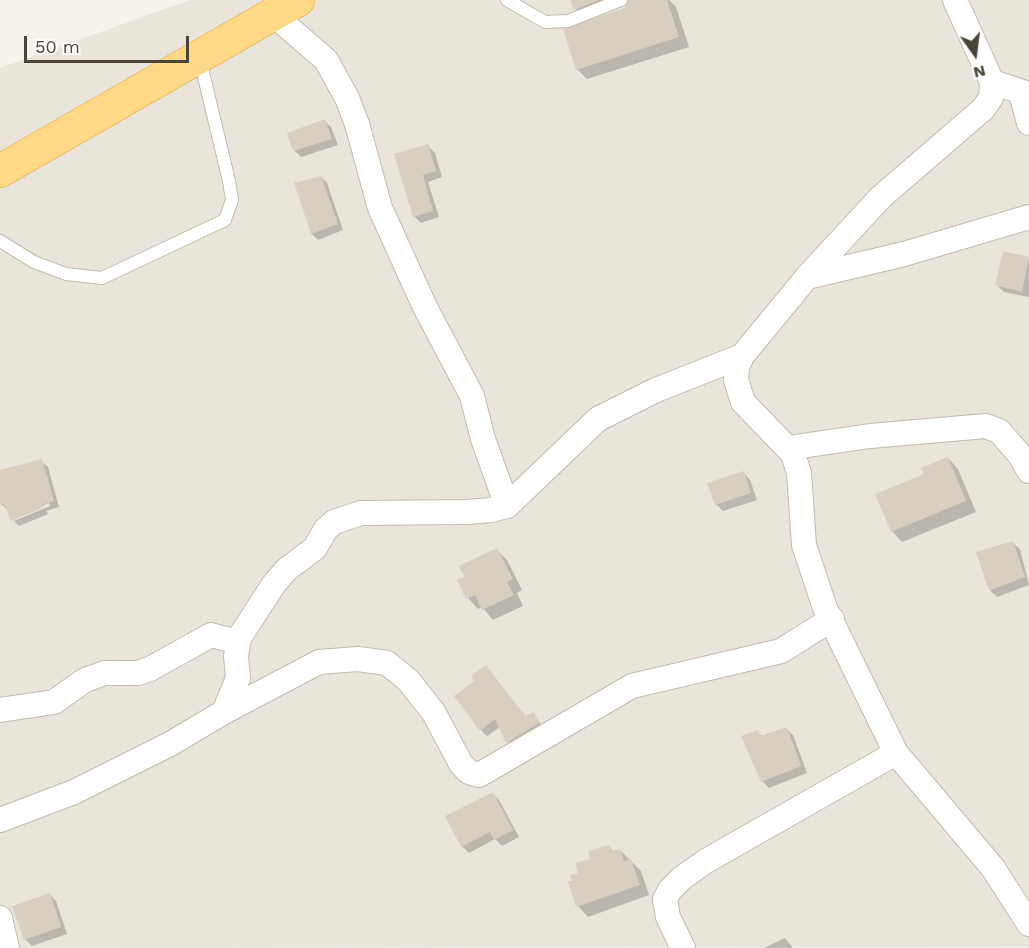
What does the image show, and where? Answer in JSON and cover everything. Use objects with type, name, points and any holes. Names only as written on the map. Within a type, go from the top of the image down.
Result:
[{"type":"highway","points":[[0,171],[286,8]]},
{"type":"street","points":[[955,0],[992,82],[991,98],[983,110],[881,197],[807,277],[742,356],[737,367],[737,391],[743,402],[788,448],[799,473],[804,545],[831,619],[896,753],[993,868],[1029,924]]},
{"type":"street","points":[[286,8],[326,60],[348,98],[380,208],[425,307],[472,396],[483,439],[507,506]]},
{"type":"street","points":[[992,82],[1025,93],[1029,123]]},
{"type":"street","points":[[807,277],[904,254],[1029,217]]},
{"type":"street","points":[[224,712],[238,678],[236,656],[238,642],[274,584],[286,570],[315,549],[326,529],[334,522],[361,513],[467,512],[507,506],[598,419],[656,390],[742,356]]},
{"type":"street","points":[[788,448],[870,436],[986,426],[999,431],[1027,464]]},
{"type":"street","points":[[0,820],[74,792],[170,744],[224,712],[319,662],[358,659],[387,663],[408,680],[434,713],[461,764],[469,772],[479,775],[632,686],[781,651],[831,619]]},
{"type":"street","points":[[0,710],[54,702],[85,680],[105,673],[138,673],[150,669],[211,635],[238,642]]},
{"type":"street","points":[[683,948],[668,917],[665,900],[670,890],[682,878],[706,861],[896,753]]},
{"type":"street","points":[[0,918],[7,948]]},
{"type":"lane","points":[[507,0],[545,22],[568,21],[621,0]]},
{"type":"lane","points":[[0,241],[34,262],[66,274],[102,278],[225,220],[232,200],[229,181],[199,56]]},
{"type":"shaded area","points":[[190,0],[1029,0],[1029,947],[0,948],[0,68]]},
{"type":"building","points":[[570,0],[599,0],[574,10]]},
{"type":"building","points":[[629,0],[667,0],[679,37],[576,70],[563,29],[624,8]]},
{"type":"building","points":[[325,119],[332,139],[293,151],[287,133]]},
{"type":"building","points":[[428,144],[436,171],[423,175],[433,211],[413,217],[394,154]]},
{"type":"building","points":[[321,176],[338,224],[311,234],[294,183]]},
{"type":"building","points":[[1003,251],[1029,257],[1022,292],[995,285]]},
{"type":"building","points":[[948,457],[966,501],[891,532],[875,494],[924,474],[921,468]]},
{"type":"building","points":[[42,459],[54,501],[41,505],[42,508],[11,521],[4,504],[0,505],[0,470]]},
{"type":"building","points":[[744,471],[751,493],[715,505],[707,483]]},
{"type":"building","points":[[1013,541],[1025,577],[989,591],[976,552]]},
{"type":"building","points":[[497,548],[513,579],[507,582],[514,595],[482,610],[475,595],[466,599],[457,580],[464,577],[459,566]]},
{"type":"building","points":[[486,665],[525,716],[534,712],[539,723],[506,743],[495,719],[480,731],[454,696],[474,681],[471,676]]},
{"type":"building","points":[[787,727],[801,766],[761,782],[741,736],[758,730],[760,736]]},
{"type":"building","points":[[493,792],[513,830],[494,840],[490,832],[461,847],[445,816]]},
{"type":"building","points":[[609,845],[611,851],[620,849],[624,861],[631,859],[640,885],[576,907],[568,881],[572,881],[570,875],[578,873],[575,863],[590,859],[588,851]]},
{"type":"building","points":[[50,893],[61,927],[24,940],[12,906]]}]
